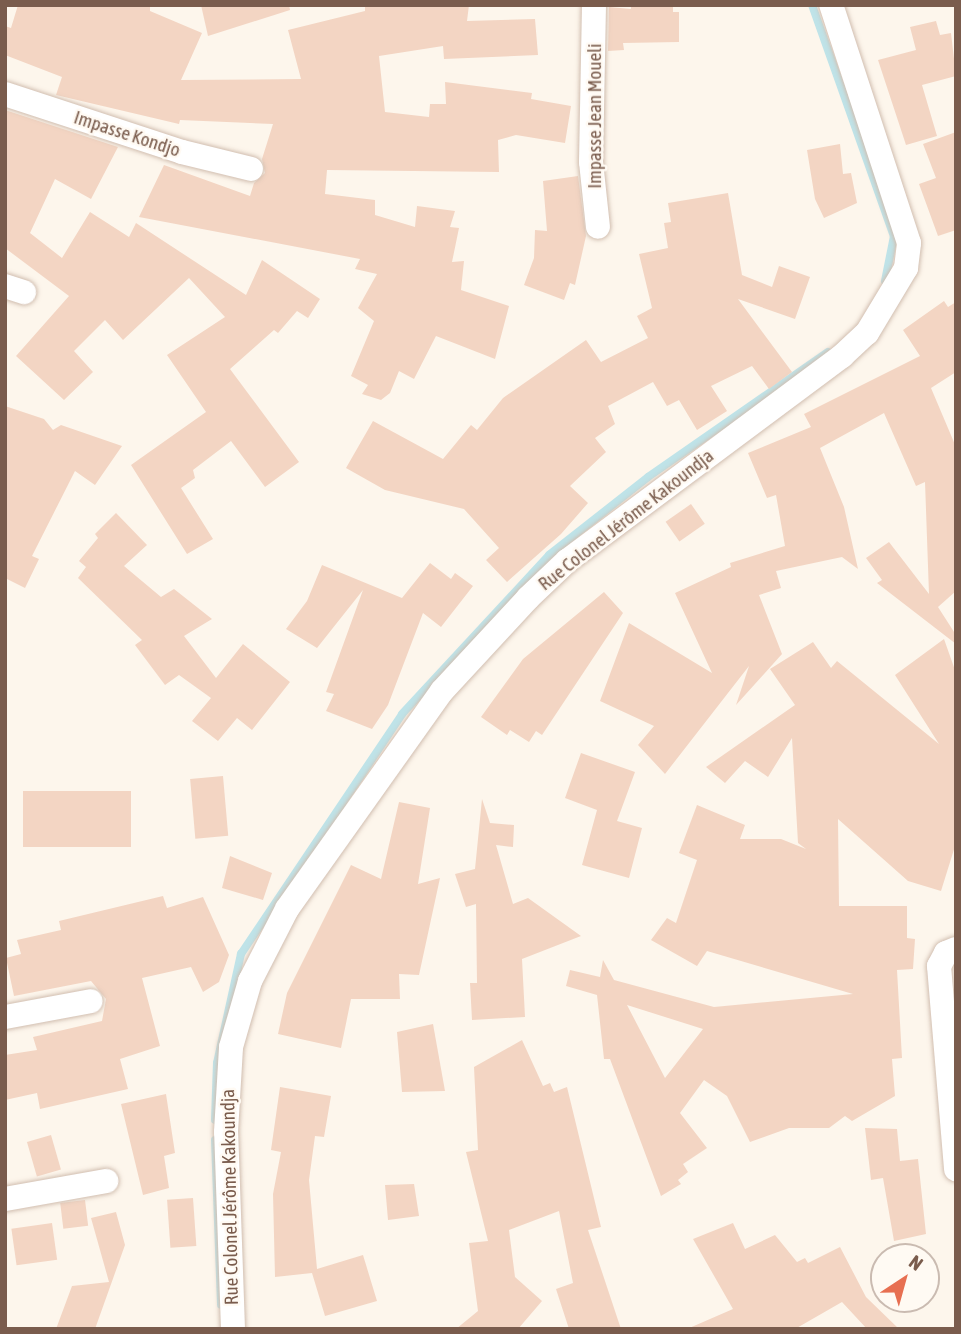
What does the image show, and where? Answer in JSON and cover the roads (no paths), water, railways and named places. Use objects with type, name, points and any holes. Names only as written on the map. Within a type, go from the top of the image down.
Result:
[{"type":"street","name":"Impasse Jean Moueli","points":[[594,5],[592,162],[598,227]]},
{"type":"street","name":"Rue Colonel Jérôme Kakoundja","points":[[233,1329],[226,1132],[231,1047],[250,981],[287,909],[442,691],[528,598],[568,561],[842,356],[875,323],[906,268],[909,243],[831,5]]},
{"type":"street","name":"Impasse Kondjo","points":[[5,94],[182,152],[251,169]]},
{"type":"street","points":[[956,949],[946,953],[939,966],[956,1169]]},
{"type":"street","points":[[5,1017],[91,1001]]},
{"type":"street","points":[[5,1199],[106,1181]]},
{"type":"waterway","points":[[812,5],[894,236],[885,281]]},
{"type":"waterway","points":[[215,1120],[217,1063],[241,954],[402,714],[549,555],[648,477],[828,352]]},
{"type":"waterway","points":[[215,1140],[221,1305]]}]
